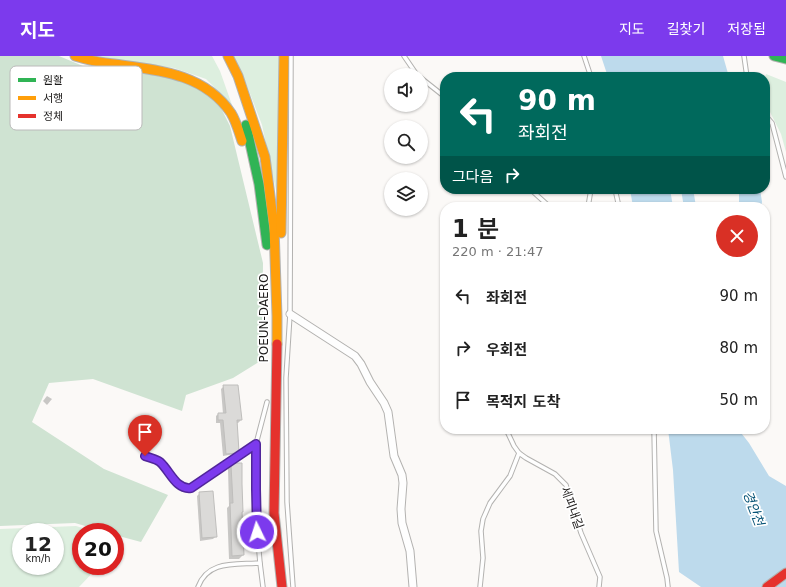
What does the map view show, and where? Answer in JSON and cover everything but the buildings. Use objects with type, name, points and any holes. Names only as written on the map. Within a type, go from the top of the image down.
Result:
[{"type":"main road","points":[[75,56],[101,62],[133,66]]},
{"type":"main road","name":"POEUN-DAERO","points":[[220,56],[231,81],[244,118],[259,184],[267,240],[270,290],[266,442]]},
{"type":"main road","name":"POEUN-DAERO","points":[[228,56],[238,76],[264,157],[274,227],[277,316],[274,513],[282,587]]},
{"type":"main road","points":[[276,286],[282,220],[284,56]]},
{"type":"main road","points":[[774,56],[786,59]]},
{"type":"main road","points":[[142,67],[157,69],[184,76],[216,95],[230,112],[259,184]]},
{"type":"main road","points":[[266,457],[266,495],[274,587]]},
{"type":"main road","points":[[767,587],[786,573]]},
{"type":"street","points":[[290,314],[354,356],[384,403],[388,412],[394,456],[402,475],[402,523],[410,551],[413,587]]},
{"type":"lane","points":[[291,56],[290,314],[286,378],[287,486],[294,587]]},
{"type":"lane","points":[[404,56],[412,68]]},
{"type":"lane","points":[[584,56],[589,72]]},
{"type":"lane","points":[[744,56],[746,72]]},
{"type":"lane","points":[[428,84],[440,93]]},
{"type":"lane","points":[[770,121],[772,123],[786,177]]},
{"type":"lane","points":[[536,194],[544,202]]},
{"type":"lane","points":[[263,587],[256,517],[256,444],[267,402]]},
{"type":"lane","name":"세피내길","points":[[508,434],[514,446],[519,452],[531,461],[555,474],[566,485],[581,533],[600,577],[599,587]]},
{"type":"lane","points":[[654,434],[656,531],[668,587]]},
{"type":"lane","points":[[145,456],[159,461],[179,484],[185,488],[191,488],[256,444]]},
{"type":"lane","points":[[480,587],[483,558],[481,531],[483,519],[490,503],[510,476],[519,452]]},
{"type":"lane","points":[[198,587],[207,572],[217,566],[260,563]]},
{"type":"green space","points":[[0,56],[59,56],[83,66],[10,66],[10,130],[142,130],[142,73],[181,80],[201,90],[219,104],[230,126],[263,263],[262,360],[233,378],[186,395],[182,411],[93,379],[49,383],[32,422],[104,469],[168,495],[141,542],[124,537],[124,523],[12,523],[12,526],[0,526]]},
{"type":"green space","points":[[94,56],[212,56],[220,71],[232,105],[206,79],[174,68]]},
{"type":"green space","points":[[233,56],[280,56],[277,195],[262,125],[246,83]]},
{"type":"green space","points":[[770,76],[786,82],[786,152],[781,134],[770,112]]},
{"type":"green space","points":[[64,526],[72,526],[72,575],[90,575],[79,587],[0,587],[0,529],[12,529],[12,575],[64,575]]},
{"type":"water","points":[[601,56],[723,56],[728,72],[606,72]]},
{"type":"water","points":[[631,194],[671,194],[672,202],[632,202]]},
{"type":"water","points":[[739,194],[761,194],[762,202],[739,202]]},
{"type":"water","points":[[669,434],[742,434],[769,476],[786,486],[786,587],[701,587],[679,572],[673,470]]},
{"type":"waterway","name":"경안천","points":[[688,194],[689,202]]},
{"type":"traffic: fast","points":[[774,56],[786,59]]},
{"type":"traffic: fast","points":[[246,125],[259,184],[267,245]]},
{"type":"traffic: slow","points":[[75,56],[99,62],[126,66]]},
{"type":"traffic: slow","points":[[228,56],[238,76],[265,157],[274,227],[277,344]]},
{"type":"traffic: slow","points":[[281,233],[284,56]]},
{"type":"traffic: slow","points":[[142,68],[178,76],[207,89],[220,100],[231,113],[242,141]]},
{"type":"traffic: jam","points":[[277,344],[274,513],[282,587]]},
{"type":"traffic: jam","points":[[767,587],[786,573]]},
{"type":"route","points":[[145,456],[159,461],[179,484],[185,488],[191,488],[256,444],[257,532]]}]
